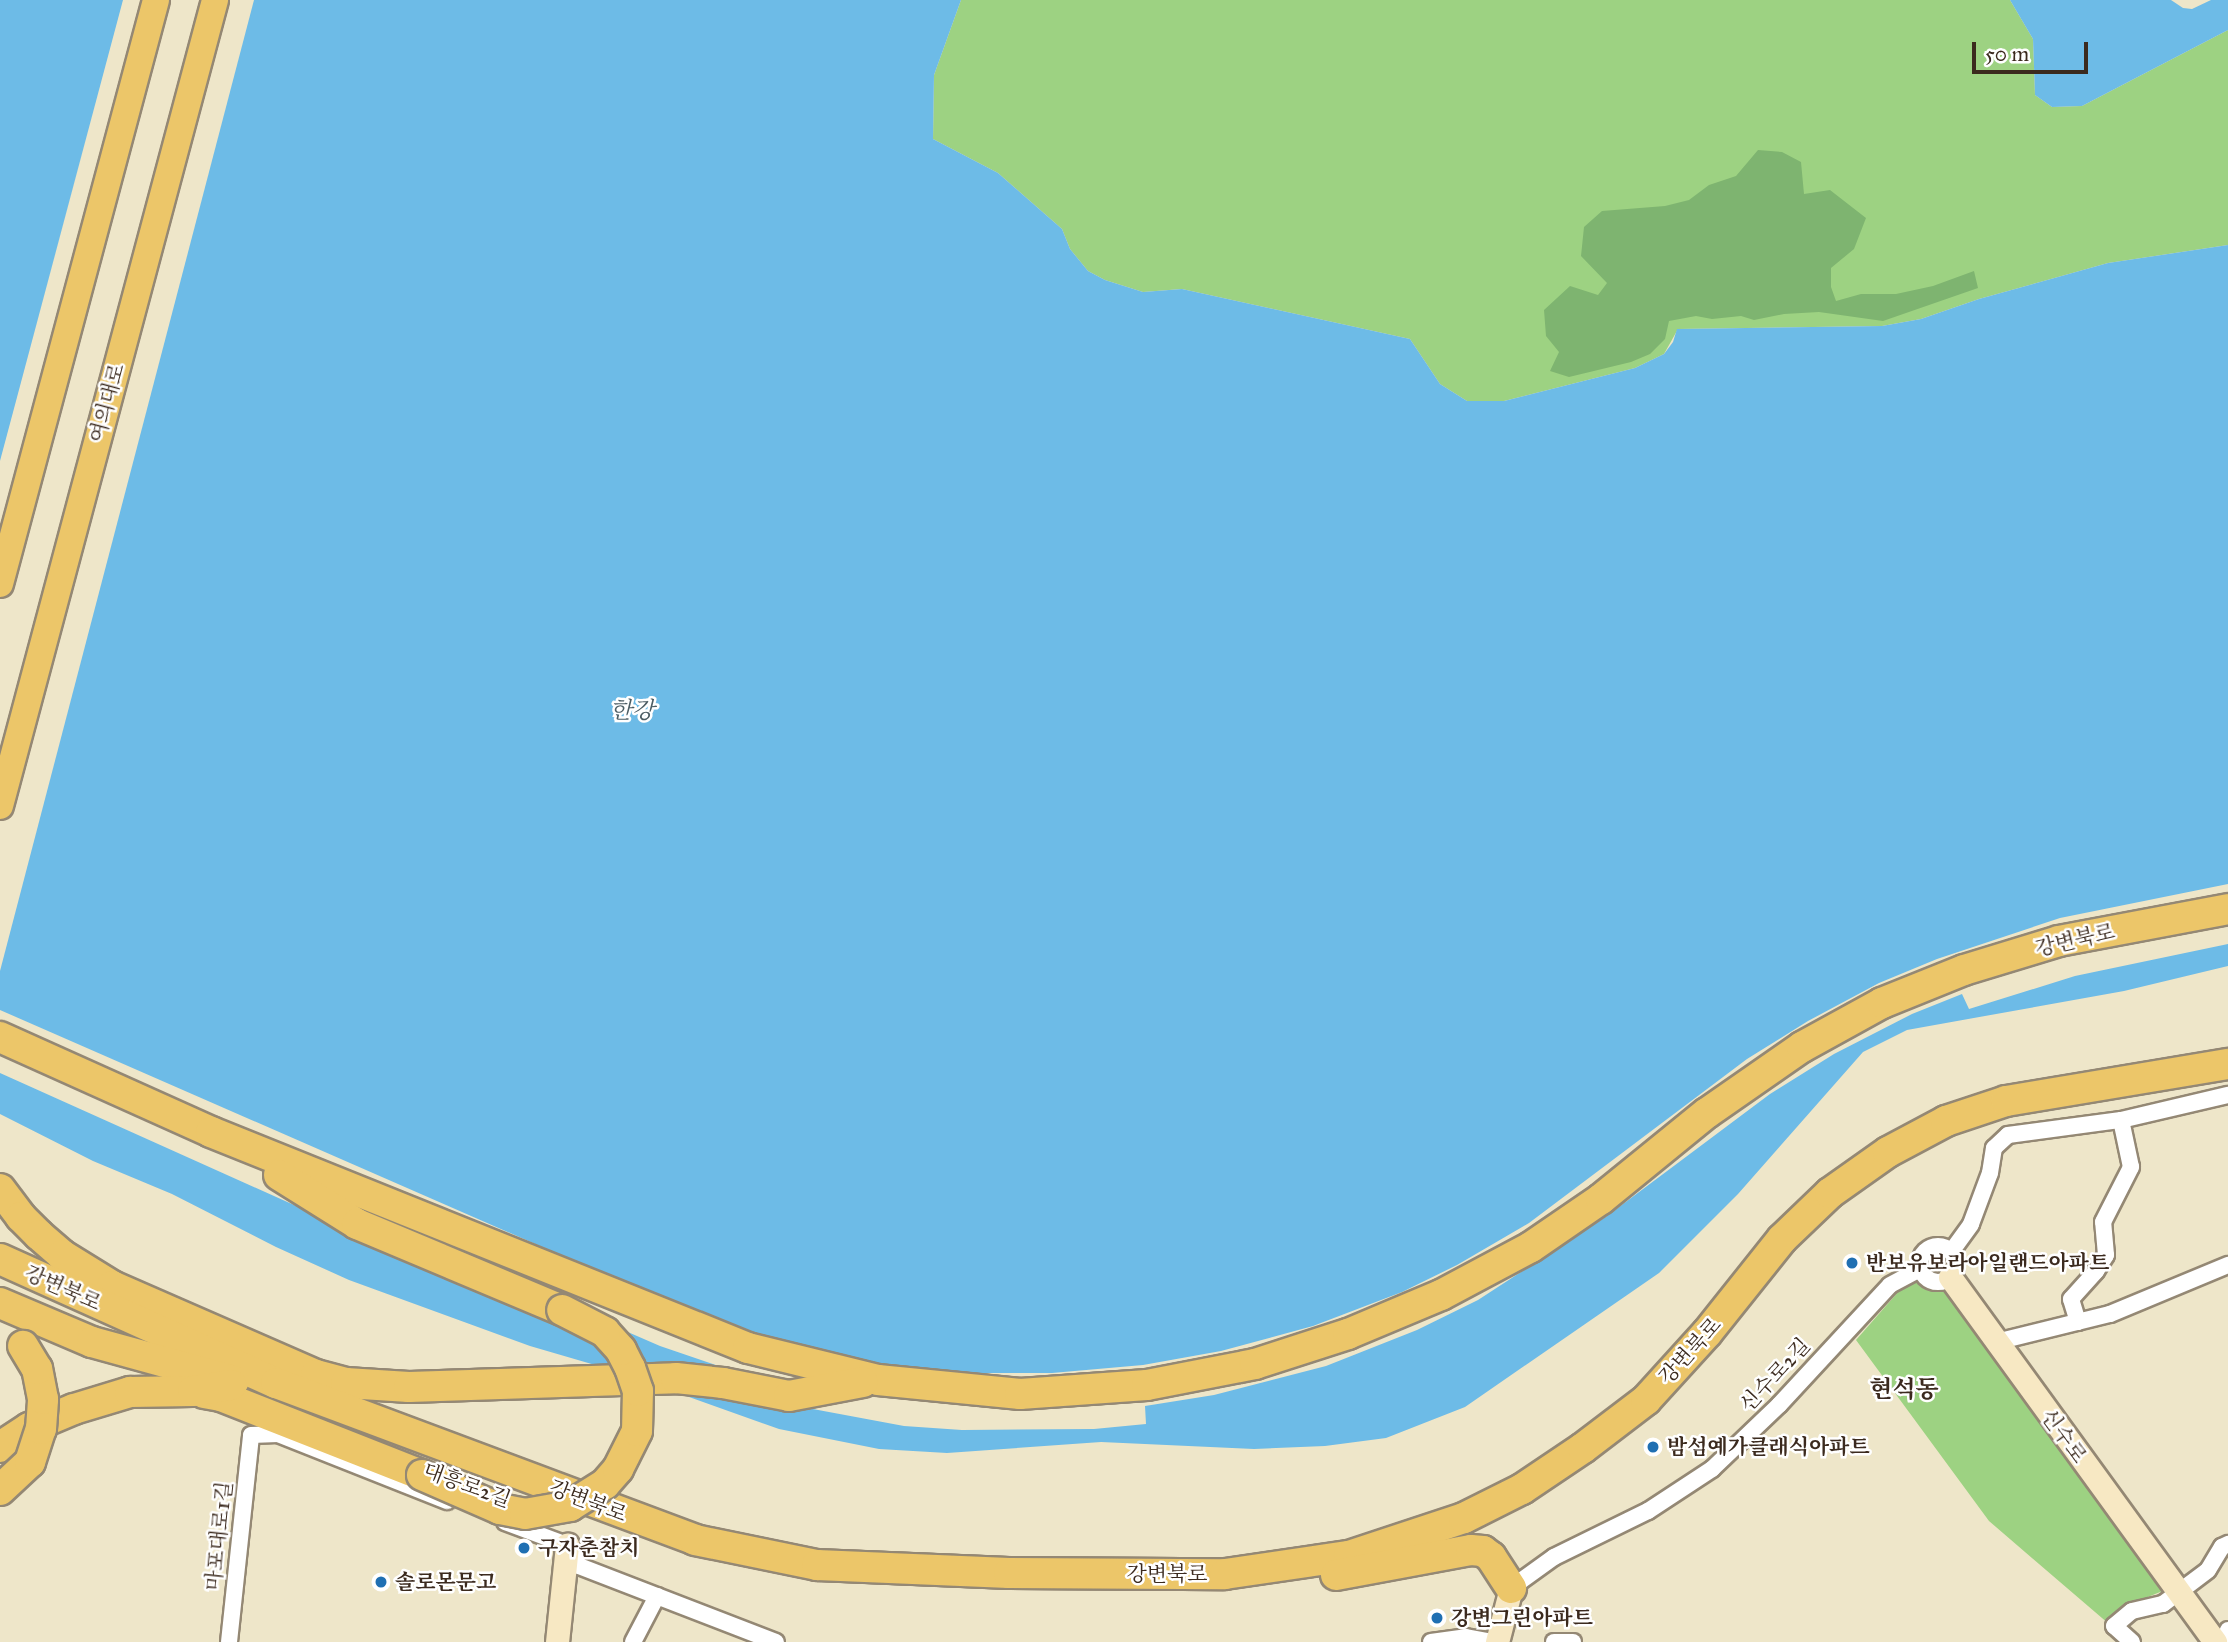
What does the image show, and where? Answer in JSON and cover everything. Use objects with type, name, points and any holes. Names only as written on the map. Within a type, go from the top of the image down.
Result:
[{"type":"highway","name":"강변북로","points":[[5,1040],[211,1132],[748,1348],[878,1380],[1020,1394],[1147,1385],[1255,1364],[1349,1334],[1441,1295],[1531,1247],[1601,1199],[1707,1113],[1802,1047],[1882,1003],[1964,970],[2059,941],[2228,909]]},
{"type":"highway","name":"강변북로","points":[[0,1259],[276,1383],[695,1540],[752,1554],[817,1565],[996,1573],[1224,1574],[1349,1556],[1464,1518],[1522,1489],[1583,1448],[1646,1400],[1707,1333],[1782,1239],[1830,1193],[1888,1152],[1946,1121],[2006,1101],[2228,1064]]},
{"type":"highway","points":[[193,1391],[221,1396],[422,1475],[500,1509],[525,1514],[570,1506],[589,1496],[618,1469],[637,1431],[638,1391],[621,1350],[605,1332],[588,1321],[357,1224],[211,1132]]},
{"type":"highway","points":[[0,1189],[21,1217],[62,1255],[112,1286],[316,1375],[346,1383],[452,1387],[676,1378],[723,1383],[789,1396],[878,1380]]},
{"type":"highway","points":[[0,1303],[92,1342],[244,1384]]},
{"type":"highway","points":[[0,1321],[23,1346],[37,1370],[43,1399],[41,1429],[30,1462],[0,1490]]},
{"type":"highway","points":[[0,1447],[29,1428],[74,1409],[130,1392],[193,1391],[276,1383]]},
{"type":"highway","points":[[1278,1568],[1306,1576],[1348,1575],[1471,1550],[1483,1551],[1491,1558],[1511,1588]]},
{"type":"main road","points":[[0,583],[156,0]]},
{"type":"main road","name":"여의대로","points":[[0,806],[215,0]]},
{"type":"street","points":[[1951,1252],[1971,1224],[1990,1173],[1994,1148],[2008,1135],[2121,1120],[2228,1095]]},
{"type":"street","points":[[2078,1322],[2071,1299],[2096,1271],[2106,1255],[2103,1222],[2131,1167],[2121,1120]]},
{"type":"street","points":[[1940,1247],[1951,1252],[1956,1262],[1950,1277],[1941,1282],[1930,1281],[1920,1269],[1921,1258],[1929,1249],[1940,1247]]},
{"type":"street","points":[[1996,1342],[2110,1314],[2228,1265]]},
{"type":"street","name":"신수로2길","points":[[1511,1588],[1554,1558],[1648,1511],[1712,1469],[1779,1405],[1890,1285],[1920,1269]]},
{"type":"street","name":"신수로","points":[[1950,1277],[2214,1642]]},
{"type":"street","name":"대흥로2길","points":[[251,1435],[278,1434],[568,1545],[579,1566],[776,1642]]},
{"type":"street","name":"마포대로1길","points":[[229,1642],[251,1435]]},
{"type":"street","points":[[2132,1642],[2114,1626],[2132,1611],[2163,1604],[2221,1561],[2228,1544]]},
{"type":"street","points":[[557,1642],[568,1545]]},
{"type":"street","points":[[1431,1642],[1466,1637],[1494,1642],[1511,1588]]},
{"type":"street","points":[[634,1642],[657,1596]]},
{"type":"street","points":[[2223,1642],[2228,1630]]},
{"type":"street","points":[[1554,1642],[1573,1642]]},
{"type":"green space","points":[[961,0],[2010,0],[2033,39],[2035,95],[2052,107],[2082,106],[2228,30],[2228,245],[2108,263],[1979,299],[1921,319],[1882,326],[1678,329],[1664,354],[1635,368],[1504,401],[1467,401],[1440,384],[1410,339],[1182,289],[1143,292],[1105,280],[1088,271],[1070,249],[1062,229],[998,173],[933,139],[934,75]]},
{"type":"green space","points":[[1758,150],[1782,152],[1801,162],[1804,194],[1830,190],[1866,218],[1854,249],[1831,268],[1831,287],[1836,301],[1861,294],[1896,294],[1933,286],[1974,271],[1978,288],[1883,321],[1819,312],[1784,314],[1754,320],[1741,316],[1712,319],[1696,316],[1669,321],[1665,339],[1650,354],[1631,362],[1569,377],[1550,371],[1559,352],[1546,336],[1544,310],[1570,286],[1598,295],[1607,283],[1581,256],[1584,227],[1602,211],[1665,206],[1689,200],[1709,185],[1736,176]]},
{"type":"green space","points":[[1937,1272],[2165,1590],[2138,1601],[2109,1624],[1989,1521],[1856,1340],[1899,1291]]},
{"type":"water","name":"한강","points":[[0,0],[961,0],[934,75],[933,139],[998,173],[1062,229],[1070,249],[1088,271],[1105,280],[1143,292],[1182,289],[1410,339],[1440,384],[1467,401],[1504,401],[1635,368],[1664,354],[1673,342],[1677,329],[1882,326],[1921,319],[1979,299],[2108,263],[2228,245],[2228,966],[2124,991],[1907,1030],[1863,1052],[1738,1194],[1659,1273],[1465,1407],[1386,1438],[1325,1446],[1254,1449],[1101,1442],[947,1453],[879,1449],[779,1429],[619,1372],[530,1346],[349,1280],[276,1247],[172,1194],[93,1161],[0,1114]]},
{"type":"water","points":[[2010,0],[2171,0],[2183,8],[2192,9],[2211,0],[2228,0],[2228,30],[2082,106],[2052,107],[2035,95],[2033,39]]},
{"type":"pier","points":[[123,0],[254,0],[0,971],[0,461]]},
{"type":"pier","points":[[2228,884],[2228,944],[2075,976],[1969,1009],[1962,994],[1912,1014],[1834,1054],[1770,1094],[1607,1216],[1478,1300],[1417,1330],[1326,1366],[1214,1395],[1145,1406],[1146,1424],[1094,1429],[962,1430],[904,1426],[786,1404],[745,1375],[660,1346],[361,1216],[354,1232],[0,1073],[0,1010],[693,1313],[811,1351],[889,1365],[976,1373],[1052,1373],[1143,1365],[1221,1351],[1313,1326],[1402,1292],[1457,1265],[1529,1223],[1747,1059],[1808,1021],[1879,983],[1937,959],[2060,918]]},
{"type":"place","name":"반보유보라아일랜드아파트","points":[[1852,1263]]},
{"type":"place","name":"밤섬예가클래식아파트","points":[[1653,1447]]},
{"type":"place","name":"구자춘참치","points":[[524,1548]]},
{"type":"place","name":"솔로몬문고","points":[[381,1582]]},
{"type":"place","name":"강변그린아파트","points":[[1437,1618]]},
{"type":"district","name":"현석동","points":[[1904,1390]]}]
